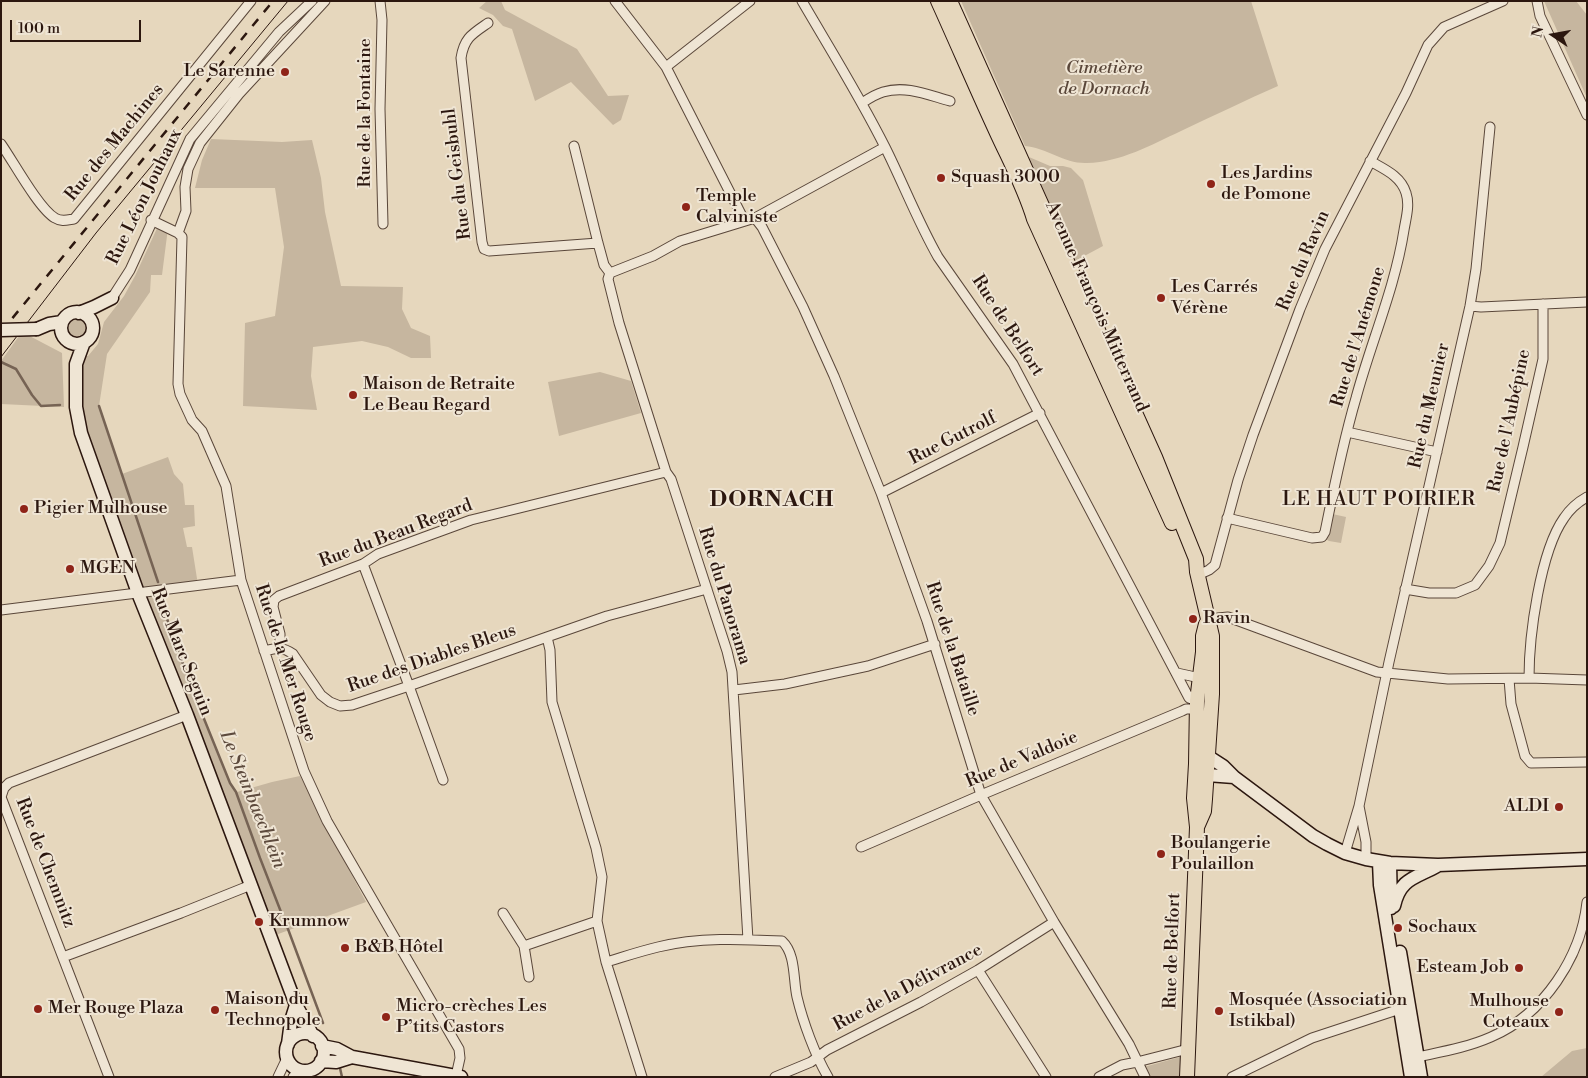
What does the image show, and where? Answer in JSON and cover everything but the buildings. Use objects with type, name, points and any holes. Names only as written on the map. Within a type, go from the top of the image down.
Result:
[{"type":"main road","name":"Avenue François Mitterrand","points":[[938,1],[1020,179],[1034,219],[1118,402],[1187,561],[1197,574]]},
{"type":"main road","name":"Avenue François Mitterrand","points":[[950,1],[1154,457],[1196,559],[1197,574],[1212,636],[1212,694]]},
{"type":"main road","name":"Avenue François Mitterrand","points":[[1200,678],[1203,652],[1202,636],[1207,619]]},
{"type":"main road","name":"Rue de Belfort","points":[[1187,1077],[1197,827],[1194,810],[1197,705],[1200,678]]},
{"type":"main road","name":"Rue de Belfort","points":[[1197,827],[1204,811],[1212,694]]},
{"type":"street","name":"Rue des Machines","points":[[1,144],[44,209],[55,218],[63,221],[74,218],[251,1]]},
{"type":"street","name":"Rue Léon Jouhaux","points":[[92,326],[130,270],[151,220],[194,134],[279,32],[312,1]]},
{"type":"street","name":"Rue de la Mer Rouge","points":[[325,1],[238,94],[200,144],[188,169],[185,187],[186,211],[178,233],[182,237],[178,384],[180,394],[192,420],[202,431],[226,486],[241,580],[304,771],[327,821],[459,1050],[459,1076]]},
{"type":"street","name":"Rue de la Fontaine","points":[[380,1],[382,20],[380,109],[382,224]]},
{"type":"street","points":[[616,1],[666,67],[744,220]]},
{"type":"street","points":[[666,67],[750,1]]},
{"type":"street","name":"Rue de Belfort","points":[[802,1],[862,103],[885,147],[928,240],[1013,364],[1189,698],[1197,705]]},
{"type":"street","name":"Rue du Ravin","points":[[1197,574],[1209,570],[1215,564],[1253,435],[1300,309],[1325,249],[1406,94],[1428,44],[1444,27],[1503,1]]},
{"type":"street","points":[[1536,1],[1540,16],[1587,115]]},
{"type":"street","name":"Rue du Geisbuhl","points":[[488,23],[469,36],[463,47],[461,58],[484,249],[489,251],[598,244]]},
{"type":"street","points":[[862,103],[881,92],[896,89],[911,90],[950,101]]},
{"type":"street","name":"Rue du Meunier","points":[[1345,852],[1359,806],[1405,589],[1470,306],[1476,269],[1490,127]]},
{"type":"street","name":"Rue du Panorama","points":[[574,146],[598,244],[604,265],[610,273],[608,279],[619,323],[666,472],[671,479],[727,651],[734,690],[748,940]]},
{"type":"street","points":[[610,273],[654,256],[680,241],[755,218],[885,147]]},
{"type":"street","name":"Rue de l'Anémone","points":[[1227,518],[1312,538],[1322,537],[1325,532],[1356,397],[1394,283],[1401,253],[1408,204],[1402,182],[1370,161]]},
{"type":"street","name":"Rue de la Bataille","points":[[755,218],[803,307],[834,376],[881,493],[935,644],[981,795],[1054,922],[1129,1044],[1145,1077]]},
{"type":"street","points":[[151,220],[178,233]]},
{"type":"street","points":[[1,330],[36,329],[62,322],[69,315],[79,313],[112,298]]},
{"type":"street","points":[[1470,306],[1587,302]]},
{"type":"street","name":"Rue de l'Aubépine","points":[[1405,589],[1429,593],[1456,593],[1475,584],[1500,543],[1543,359],[1543,304]]},
{"type":"street","points":[[36,329],[64,338],[74,344],[84,342],[91,335],[92,326],[88,317],[79,313]]},
{"type":"street","points":[[62,322],[61,331],[64,338]]},
{"type":"street","name":"Rue Marc Seguin","points":[[64,338],[76,364]]},
{"type":"street","name":"Rue Marc Seguin","points":[[84,342],[76,364],[75,394],[77,419],[81,433],[138,593],[187,714],[296,1005],[313,1036]]},
{"type":"street","name":"Rue Gutrolf","points":[[881,493],[1040,413]]},
{"type":"street","points":[[1347,432],[1437,452]]},
{"type":"street","name":"Rue du Beau Regard","points":[[280,647],[280,634],[273,607],[274,600],[279,596],[363,564],[378,554],[471,520],[666,472]]},
{"type":"street","points":[[1528,678],[1532,629],[1548,554],[1554,536],[1564,518],[1573,507],[1587,497]]},
{"type":"street","points":[[363,564],[442,780]]},
{"type":"street","points":[[1,610],[241,580]]},
{"type":"street","name":"Rue des Diables Bleus","points":[[280,647],[287,649],[293,654],[321,695],[330,702],[340,706],[352,705],[607,616],[707,589]]},
{"type":"street","points":[[1207,619],[1228,617],[1376,672],[1448,679],[1528,678],[1587,680]]},
{"type":"street","points":[[547,637],[550,650],[552,702],[596,848],[602,877],[597,921],[606,962],[642,1077]]},
{"type":"street","points":[[734,690],[785,684],[868,666],[935,644]]},
{"type":"street","points":[[264,651],[280,647]]},
{"type":"street","points":[[1177,673],[1200,678],[1212,694]]},
{"type":"street","points":[[1509,679],[1510,704],[1525,756],[1531,763],[1587,762]]},
{"type":"street","name":"Rue de Valdoie","points":[[861,847],[1197,705]]},
{"type":"street","name":"Rue de Chemnitz","points":[[109,1077],[2,797],[4,788],[9,783],[187,714]]},
{"type":"street","points":[[1234,777],[1207,775],[1196,764],[1209,757],[1224,766],[1234,777],[1313,836],[1345,852],[1366,859],[1385,863],[1438,865],[1587,859]]},
{"type":"street","name":"Rue du Meunier","points":[[1359,806],[1366,842],[1366,859]]},
{"type":"street","points":[[1385,863],[1390,904],[1394,918]]},
{"type":"street","points":[[1385,863],[1380,885],[1400,1009],[1413,1058],[1421,1077]]},
{"type":"street","points":[[1411,1077],[1413,1058],[1394,918],[1394,904],[1401,886],[1412,877],[1438,865]]},
{"type":"street","points":[[63,957],[251,885]]},
{"type":"street","points":[[1413,1058],[1461,1048],[1492,1037],[1518,1022],[1545,996],[1570,961],[1581,933],[1587,902]]},
{"type":"street","points":[[503,913],[524,946],[529,978]]},
{"type":"street","points":[[524,946],[597,921]]},
{"type":"street","name":"Rue de la Délivrance","points":[[775,1077],[811,1062],[827,1050],[921,1002],[978,970],[1054,922]]},
{"type":"street","points":[[606,962],[660,946],[700,941],[748,940],[782,942],[788,947],[797,998],[818,1057],[828,1077]]},
{"type":"street","points":[[978,970],[1046,1077]]},
{"type":"street","points":[[288,1044],[299,1034],[317,1038],[322,1046],[323,1056],[321,1061],[315,1068],[297,1074],[287,1058],[286,1053],[296,1005]]},
{"type":"street","points":[[1232,1077],[1312,1038],[1400,1009]]},
{"type":"street","points":[[322,1046],[337,1049],[352,1057],[459,1076]]},
{"type":"street","points":[[1099,1077],[1122,1065],[1188,1049]]},
{"type":"street","points":[[321,1061],[336,1062],[352,1057]]},
{"type":"street","points":[[278,1077],[287,1058]]},
{"type":"green space","points":[[487,1],[501,1],[505,10],[577,49],[608,96],[629,95],[621,120],[613,125],[571,82],[535,101],[512,29],[503,26],[493,15],[479,8]]},
{"type":"green space","name":"Cimetière de Dornach","points":[[961,1],[1251,1],[1278,86],[1136,152],[1100,162],[1079,163],[1071,161],[1033,147],[1025,146]]},
{"type":"green space","points":[[1544,1],[1576,1],[1587,15],[1587,98]]},
{"type":"green space","points":[[211,139],[282,142],[312,140],[341,286],[403,287],[402,309],[411,328],[430,336],[431,358],[411,358],[388,347],[362,341],[313,347],[311,376],[317,410],[243,406],[245,323],[275,316],[284,247],[275,188],[195,188],[202,160]]},
{"type":"green space","points":[[1029,157],[1050,166],[1071,168],[1083,180],[1103,246],[1075,261]]},
{"type":"green space","points":[[159,224],[168,228],[162,275],[151,275],[150,292],[107,354],[99,406],[122,474],[168,457],[174,474],[183,484],[185,505],[194,505],[195,526],[183,528],[187,547],[192,547],[198,585],[159,590],[161,602],[200,711],[230,783],[237,792],[300,776],[366,902],[270,937],[81,433],[79,356],[88,356],[98,344],[104,322],[124,296]]},
{"type":"green space","points":[[76,319],[84,322],[87,330],[84,338],[76,341],[68,338],[65,330],[68,322]]},
{"type":"green space","points":[[22,332],[62,353],[64,407],[1,404],[1,361]]},
{"type":"green space","points":[[600,372],[631,381],[641,413],[559,436],[548,382]]},
{"type":"green space","points":[[1328,513],[1346,517],[1341,543],[1329,541],[1322,537]]},
{"type":"green space","points":[[1587,1048],[1587,1077],[1541,1077],[1572,1051]]},
{"type":"green space","points":[[1180,1057],[1179,1077],[1149,1077],[1144,1067]]},
{"type":"waterway","name":"Le Steinbaechlein","points":[[1,362],[16,369],[41,406],[60,405]]},
{"type":"waterway","name":"Le Steinbaechlein","points":[[99,406],[158,582]]},
{"type":"waterway","name":"Le Steinbaechlein","points":[[161,602],[192,689]]},
{"type":"waterway","name":"Le Steinbaechlein","points":[[196,699],[230,783],[236,792],[281,912]]},
{"type":"waterway","name":"Le Steinbaechlein","points":[[285,921],[323,1023]]},
{"type":"waterway","name":"Le Steinbaechlein","points":[[340,1068],[342,1077]]},
{"type":"tram line","points":[[1,357],[96,233],[288,1]]},
{"type":"railway","points":[[1,332],[273,1]]},
{"type":"place","name":"Le Sarenne","points":[[285,72]]},
{"type":"place","name":"Squash 3000","points":[[941,178]]},
{"type":"place","name":"Les Jardins de Pomone","points":[[1211,184]]},
{"type":"place","name":"Temple Calviniste","points":[[686,207]]},
{"type":"place","name":"Les Carrés Vérène","points":[[1161,298]]},
{"type":"place","name":"Maison de Retraite Le Beau Regard","points":[[353,395]]},
{"type":"place","name":"Pigier Mulhouse","points":[[24,509]]},
{"type":"place","name":"MGEN","points":[[70,569]]},
{"type":"place","name":"Ravin","points":[[1193,619]]},
{"type":"place","name":"ALDI","points":[[1559,807]]},
{"type":"place","name":"Boulangerie Poulaillon","points":[[1161,854]]},
{"type":"place","name":"Krumnow","points":[[259,922]]},
{"type":"place","name":"Sochaux","points":[[1398,928]]},
{"type":"place","name":"B&B Hôtel","points":[[345,948]]},
{"type":"place","name":"Esteam Job","points":[[1519,968]]},
{"type":"place","name":"Mer Rouge Plaza","points":[[38,1009]]},
{"type":"place","name":"Maison du Technopole","points":[[215,1010]]},
{"type":"place","name":"Mosquée (Association Istikbal)","points":[[1219,1011]]},
{"type":"place","name":"Mulhouse Coteaux","points":[[1559,1012]]},
{"type":"place","name":"Micro-crèches Les P’tits Castors","points":[[386,1017]]},
{"type":"district","name":"LE HAUT POIRIER","points":[[1379,500]]},
{"type":"district","name":"DORNACH","points":[[772,501]]}]
